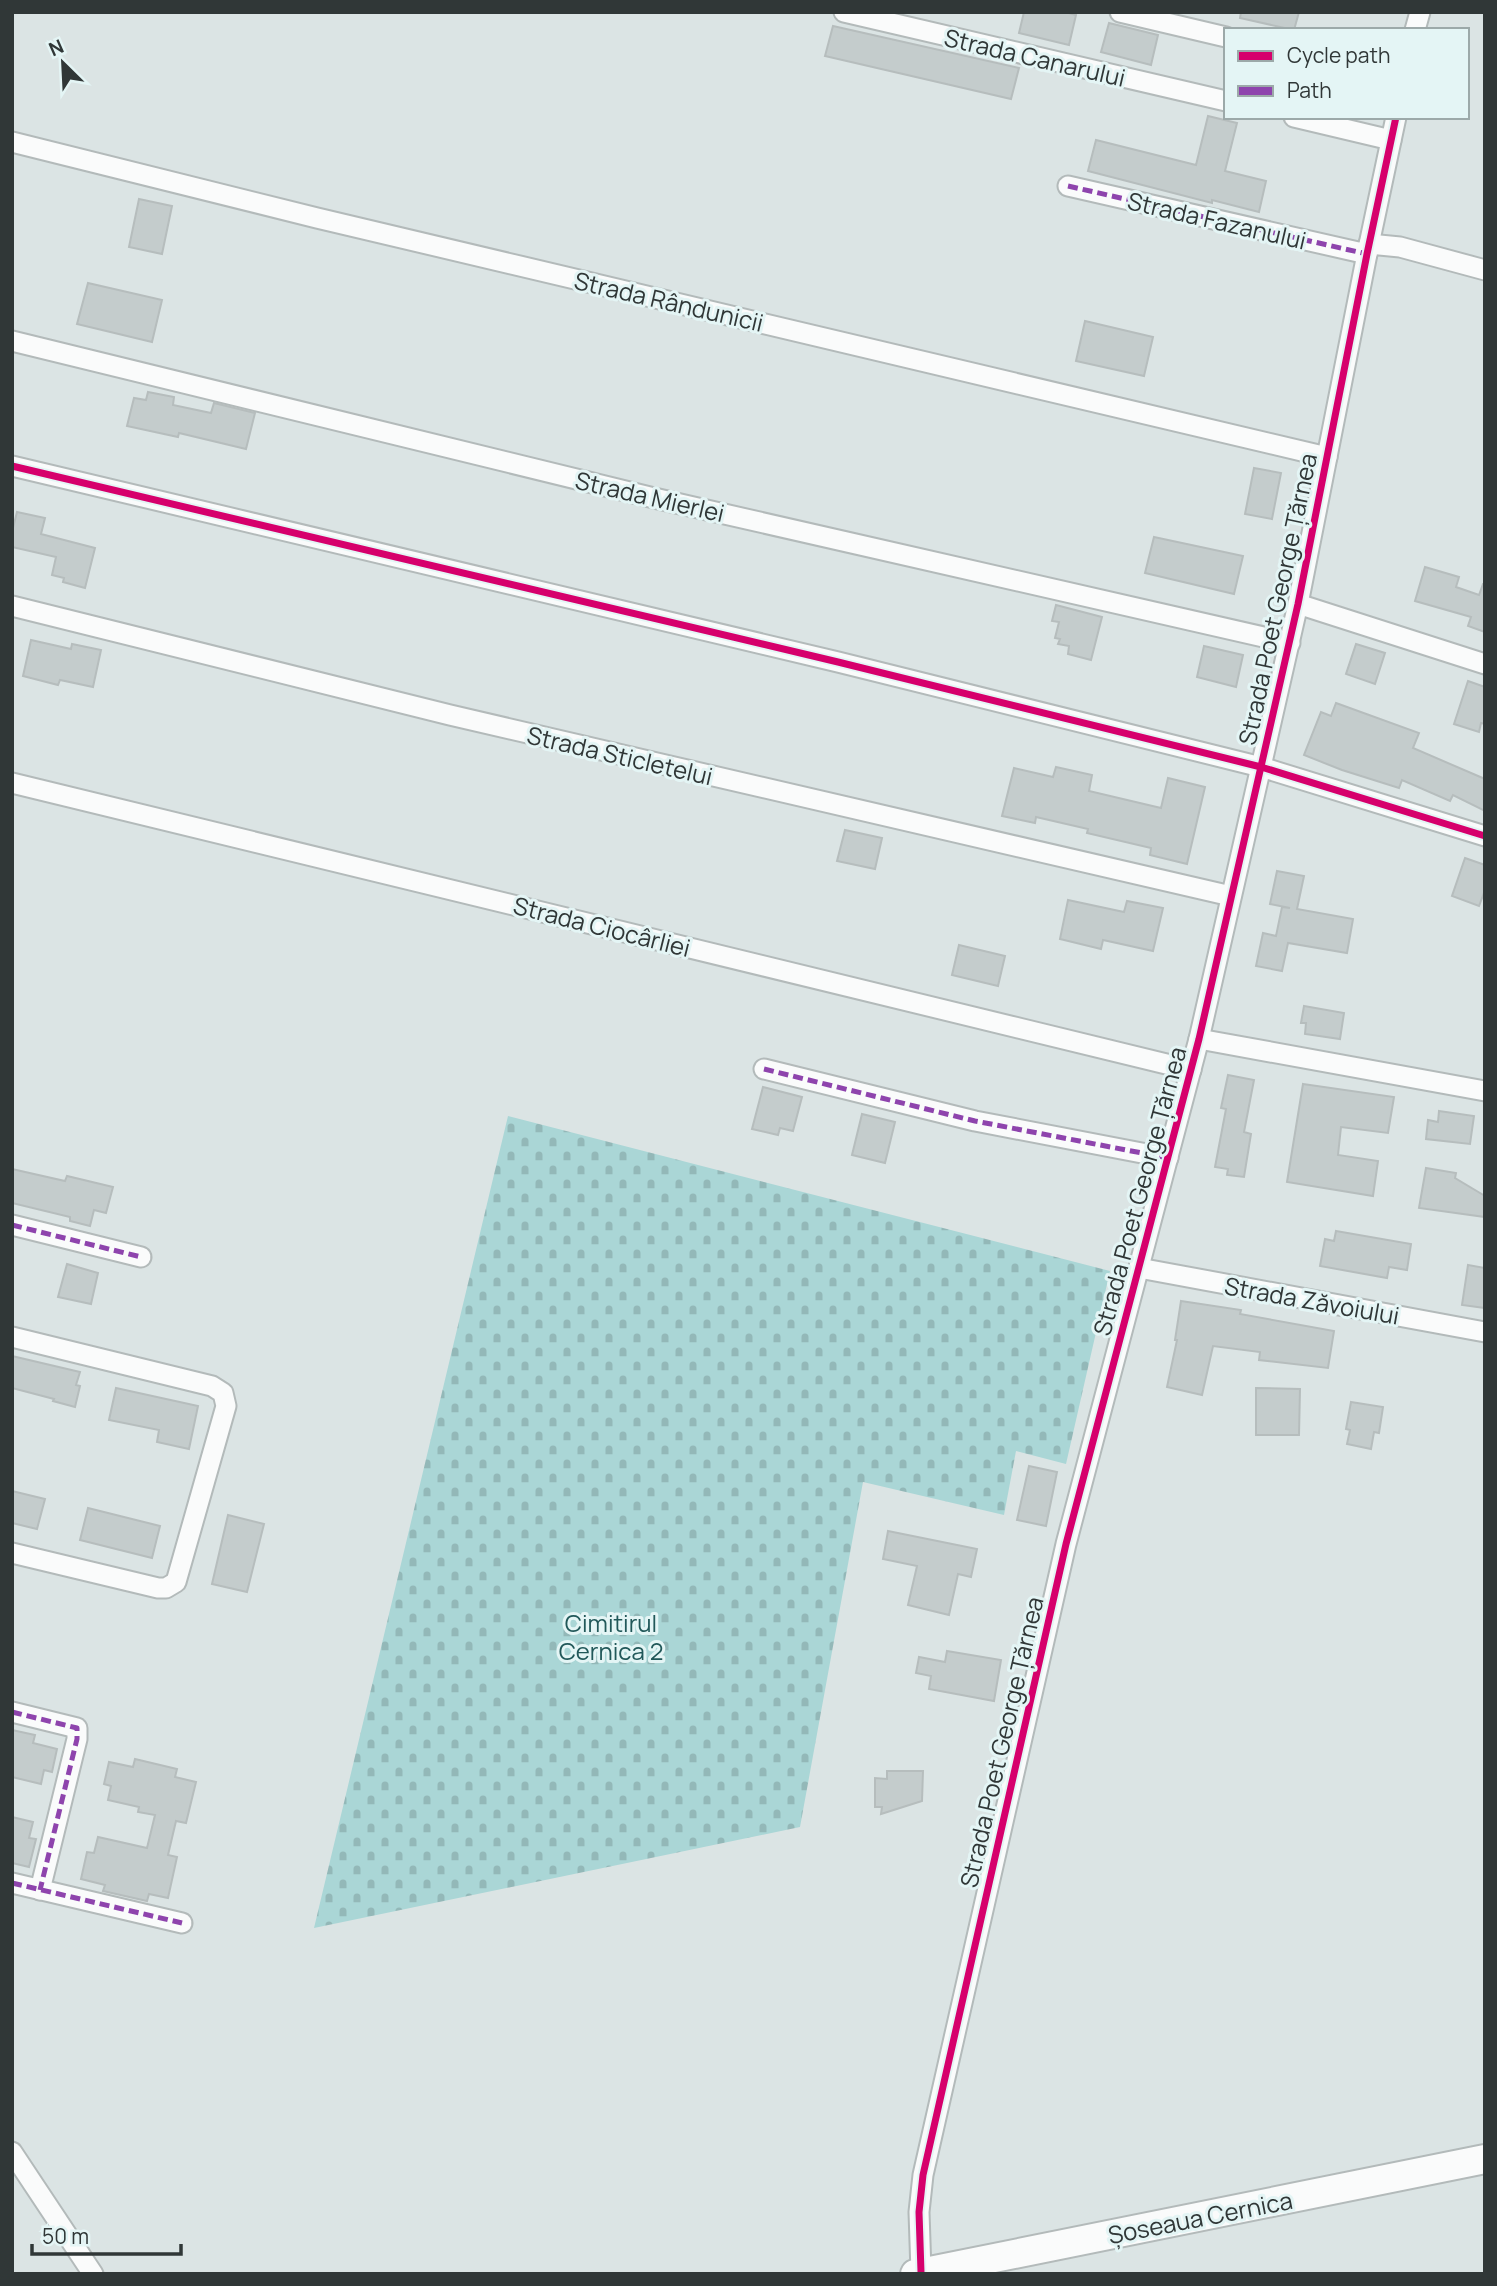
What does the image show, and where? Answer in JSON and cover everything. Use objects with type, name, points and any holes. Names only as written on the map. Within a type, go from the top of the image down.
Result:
[{"type":"main road","name":"Șoseaua Cernica","points":[[918,2273],[1485,2159]]},
{"type":"street","name":"Strada Canarului","points":[[844,12],[1224,101]]},
{"type":"street","points":[[1120,12],[1224,37]]},
{"type":"street","points":[[1302,119],[1391,140]]},
{"type":"street","name":"Strada Poet George Țărnea","points":[[918,2273],[919,2212],[923,2175],[1066,1544],[1199,1039],[1290,643],[1396,119]]},
{"type":"street","name":"Strada Rândunicii","points":[[12,142],[317,218],[1327,457]]},
{"type":"street","name":"Strada Fazanului","points":[[1068,186],[1368,249],[1400,247],[1485,270]]},
{"type":"street","name":"Strada Mierlei","points":[[12,341],[654,498],[1290,643]]},
{"type":"street","points":[[12,466],[838,662],[1261,767],[1485,836]]},
{"type":"street","points":[[1298,604],[1485,664]]},
{"type":"street","name":"Strada Sticletelui","points":[[12,606],[437,712],[1230,896]]},
{"type":"street","name":"Strada Ciocârliei","points":[[12,783],[1191,1070]]},
{"type":"street","points":[[1199,1039],[1485,1091]]},
{"type":"street","points":[[764,1069],[975,1121],[1168,1158]]},
{"type":"street","points":[[12,1226],[141,1257]]},
{"type":"street","name":"Strada Zăvoiului","points":[[1139,1268],[1485,1332]]},
{"type":"street","points":[[12,1337],[212,1386],[223,1393],[226,1406],[176,1582],[166,1588],[158,1588],[12,1553]]},
{"type":"street","points":[[12,1712],[77,1728],[77,1739],[40,1890]]},
{"type":"street","points":[[12,1883],[182,1923]]},
{"type":"street","points":[[12,2152],[93,2274]]},
{"type":"green space","name":"Cimitirul Cernica 2","points":[[508,1116],[1110,1271],[1066,1464],[1016,1451],[1004,1515],[863,1482],[800,1827],[314,1928]]},
{"type":"building","points":[[1024,12],[1065,12],[1076,15],[1069,45],[1019,33]]},
{"type":"building","points":[[1241,12],[1299,12],[1295,28],[1240,18]]},
{"type":"building","points":[[1109,23],[1158,35],[1151,65],[1101,52]]},
{"type":"building","points":[[833,26],[1019,68],[1011,99],[825,56]]},
{"type":"building","points":[[1208,116],[1237,123],[1225,171],[1266,181],[1259,212],[1212,200],[1212,203],[1088,171],[1096,140],[1196,165]]},
{"type":"building","points":[[139,199],[172,206],[162,254],[129,247]]},
{"type":"building","points":[[88,283],[162,300],[152,342],[77,324]]},
{"type":"building","points":[[1085,321],[1153,337],[1144,376],[1076,361]]},
{"type":"building","points":[[148,392],[174,397],[173,405],[211,413],[214,403],[255,413],[246,449],[179,433],[178,437],[127,426],[134,398],[146,400]]},
{"type":"building","points":[[1254,468],[1281,473],[1272,519],[1245,514]]},
{"type":"building","points":[[17,512],[45,518],[41,534],[95,548],[85,588],[63,582],[64,578],[52,575],[56,557],[12,547],[12,532]]},
{"type":"building","points":[[1154,537],[1243,556],[1234,594],[1145,573]]},
{"type":"building","points":[[1425,567],[1459,577],[1456,587],[1479,595],[1485,584],[1485,632],[1468,626],[1471,617],[1415,601]]},
{"type":"building","points":[[1056,605],[1102,617],[1091,660],[1068,654],[1069,646],[1058,644],[1060,639],[1055,638],[1059,622],[1052,621]]},
{"type":"building","points":[[31,640],[71,649],[72,644],[101,650],[93,687],[60,680],[58,685],[23,676]]},
{"type":"building","points":[[1356,644],[1385,653],[1375,684],[1346,674]]},
{"type":"building","points":[[1204,646],[1243,655],[1236,687],[1197,677]]},
{"type":"building","points":[[1468,681],[1485,687],[1485,724],[1481,723],[1479,732],[1454,724]]},
{"type":"building","points":[[1336,703],[1419,733],[1413,748],[1485,779],[1485,811],[1453,795],[1450,801],[1402,780],[1399,788],[1304,755],[1321,712],[1331,716]]},
{"type":"building","points":[[1056,767],[1092,775],[1089,791],[1161,808],[1168,778],[1205,787],[1187,864],[1150,855],[1151,848],[1087,833],[1088,829],[1036,817],[1035,823],[1002,816],[1014,768],[1053,777]]},
{"type":"building","points":[[845,830],[882,838],[875,869],[837,861]]},
{"type":"building","points":[[1465,858],[1485,865],[1485,890],[1479,906],[1452,896]]},
{"type":"building","points":[[1277,871],[1304,876],[1297,909],[1353,919],[1347,953],[1288,943],[1282,971],[1256,966],[1263,933],[1276,936],[1282,907],[1290,908],[1270,904]]},
{"type":"building","points":[[1068,900],[1124,912],[1127,901],[1163,908],[1153,951],[1103,940],[1101,949],[1060,939]]},
{"type":"building","points":[[959,945],[1005,956],[998,986],[952,975]]},
{"type":"building","points":[[1304,1006],[1344,1013],[1340,1039],[1305,1034],[1306,1023],[1301,1023]]},
{"type":"building","points":[[1228,1075],[1254,1080],[1244,1132],[1251,1134],[1244,1177],[1227,1175],[1228,1169],[1215,1167],[1226,1109],[1221,1108]]},
{"type":"building","points":[[1303,1084],[1394,1097],[1388,1133],[1341,1127],[1338,1155],[1378,1161],[1373,1196],[1287,1182]]},
{"type":"building","points":[[763,1087],[802,1097],[793,1131],[780,1128],[778,1135],[752,1129]]},
{"type":"building","points":[[1439,1111],[1474,1116],[1470,1144],[1426,1139],[1428,1120],[1438,1122]]},
{"type":"building","points":[[862,1114],[895,1122],[885,1163],[852,1155]]},
{"type":"building","points":[[1426,1168],[1456,1173],[1455,1178],[1485,1196],[1485,1217],[1419,1208]]},
{"type":"building","points":[[12,1169],[65,1181],[67,1176],[113,1187],[106,1213],[94,1210],[90,1226],[70,1221],[70,1217],[12,1203]]},
{"type":"building","points":[[1336,1231],[1411,1244],[1407,1270],[1389,1267],[1387,1278],[1320,1266],[1325,1239],[1334,1241]]},
{"type":"building","points":[[67,1264],[98,1273],[91,1304],[58,1297]]},
{"type":"building","points":[[1468,1265],[1485,1268],[1485,1308],[1462,1305]]},
{"type":"building","points":[[1181,1301],[1241,1310],[1240,1314],[1334,1331],[1328,1368],[1259,1360],[1260,1352],[1213,1346],[1202,1395],[1167,1387],[1177,1340]]},
{"type":"building","points":[[12,1356],[80,1372],[76,1385],[80,1386],[75,1407],[12,1388]]},
{"type":"building","points":[[116,1388],[198,1406],[189,1449],[157,1442],[159,1430],[109,1420]]},
{"type":"building","points":[[1256,1388],[1300,1389],[1299,1435],[1256,1435]]},
{"type":"building","points":[[1351,1402],[1383,1407],[1379,1433],[1374,1432],[1371,1449],[1347,1444],[1350,1430],[1346,1429]]},
{"type":"building","points":[[1029,1466],[1057,1472],[1046,1526],[1017,1520]]},
{"type":"building","points":[[12,1491],[45,1499],[37,1529],[12,1523]]},
{"type":"building","points":[[88,1508],[160,1526],[152,1558],[80,1540]]},
{"type":"building","points":[[228,1515],[264,1524],[247,1592],[212,1584]]},
{"type":"building","points":[[888,1531],[977,1549],[971,1577],[958,1574],[949,1615],[908,1605],[917,1566],[883,1559]]},
{"type":"building","points":[[947,1651],[1001,1660],[994,1701],[929,1689],[931,1676],[916,1673],[919,1657],[945,1662]]},
{"type":"building","points":[[12,1730],[35,1735],[33,1743],[57,1749],[52,1772],[44,1770],[41,1784],[12,1777]]},
{"type":"building","points":[[135,1759],[177,1769],[175,1777],[196,1782],[186,1823],[176,1821],[168,1855],[177,1857],[168,1898],[149,1894],[147,1901],[103,1891],[105,1885],[81,1879],[87,1852],[94,1853],[98,1837],[147,1848],[155,1815],[138,1812],[139,1807],[108,1800],[111,1786],[104,1784],[109,1762],[133,1767]]},
{"type":"building","points":[[887,1771],[923,1771],[922,1801],[881,1814],[882,1807],[875,1807],[875,1778],[887,1779]]},
{"type":"building","points":[[12,1817],[33,1822],[29,1838],[36,1839],[29,1867],[12,1863]]},
{"type":"marked path","points":[[1068,186],[1367,254]]},
{"type":"marked path","points":[[764,1069],[975,1121],[1168,1158]]},
{"type":"marked path","points":[[12,1225],[141,1257]]},
{"type":"marked path","points":[[12,1712],[77,1728],[77,1739],[40,1890]]},
{"type":"marked path","points":[[12,1883],[182,1923]]},
{"type":"cycle path","points":[[921,2272],[919,2212],[923,2175],[1066,1544],[1199,1039],[1298,604],[1396,119]]},
{"type":"cycle path","points":[[12,466],[838,662],[1261,767],[1485,836]]}]
